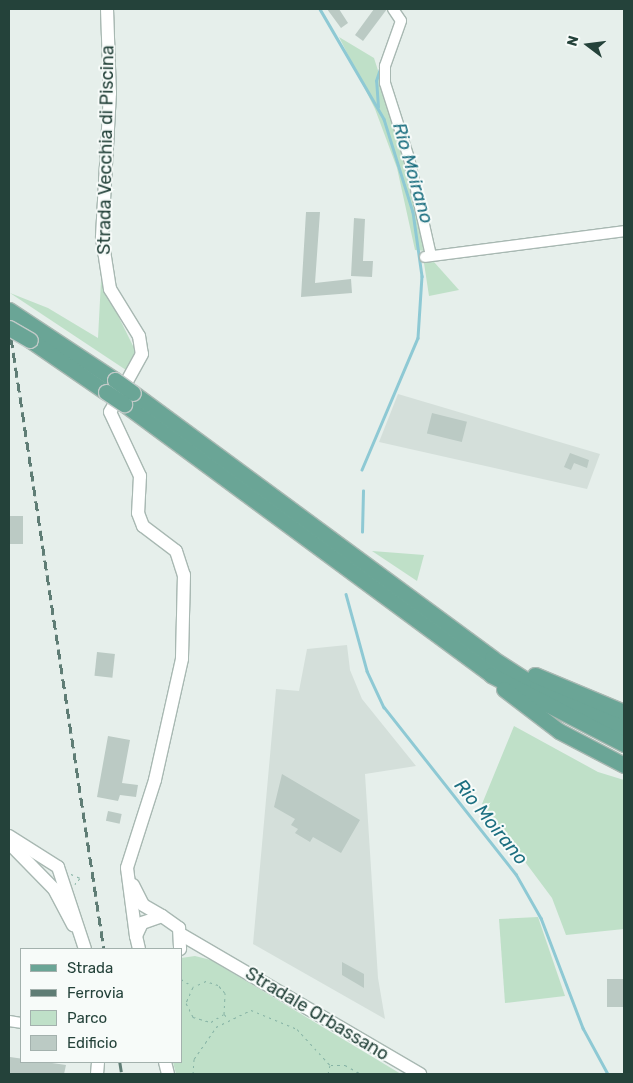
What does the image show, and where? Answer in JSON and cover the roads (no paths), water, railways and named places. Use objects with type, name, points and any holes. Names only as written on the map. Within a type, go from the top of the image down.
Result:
[{"type":"main road","points":[[9,310],[31,323],[491,675],[515,700],[559,731],[624,765]]},
{"type":"main road","points":[[9,328],[111,386]]},
{"type":"main road","points":[[128,399],[492,658],[537,687],[624,728]]},
{"type":"main road","points":[[492,658],[624,712]]},
{"type":"main road","points":[[491,675],[624,744]]},
{"type":"street","name":"Strada Vecchia di Piscina","points":[[107,9],[110,94],[102,238],[110,289],[139,336],[142,354],[110,412],[140,476],[138,513],[143,526],[176,551],[184,575],[182,659],[155,780],[127,868]]},
{"type":"street","points":[[396,14],[385,66],[385,83],[409,158],[427,256],[624,231]]},
{"type":"street","points":[[9,836],[58,867],[86,948]]},
{"type":"street","points":[[9,843],[54,889],[80,948]]},
{"type":"street","name":"Stradale Orbassano","points":[[127,868],[143,905],[176,923],[182,935],[420,1074]]},
{"type":"street","points":[[127,868],[139,948]]},
{"type":"street","points":[[136,936],[148,919],[162,916]]},
{"type":"street","points":[[180,948],[182,935]]},
{"type":"street","points":[[182,953],[215,953]]},
{"type":"waterway","name":"Rio Moirano","points":[[320,9],[384,119],[413,212],[422,276],[418,338],[362,470]]},
{"type":"waterway","points":[[378,107],[376,81],[391,35]]},
{"type":"waterway","name":"Rio Moirano","points":[[362,532],[363,491]]},
{"type":"waterway","name":"Rio Moirano","points":[[346,594],[367,671],[384,707],[516,874],[541,918],[583,1028],[608,1074]]},
{"type":"railway","points":[[9,323],[104,948]]},
{"type":"railway","points":[[120,1063],[122,1074]]}]
